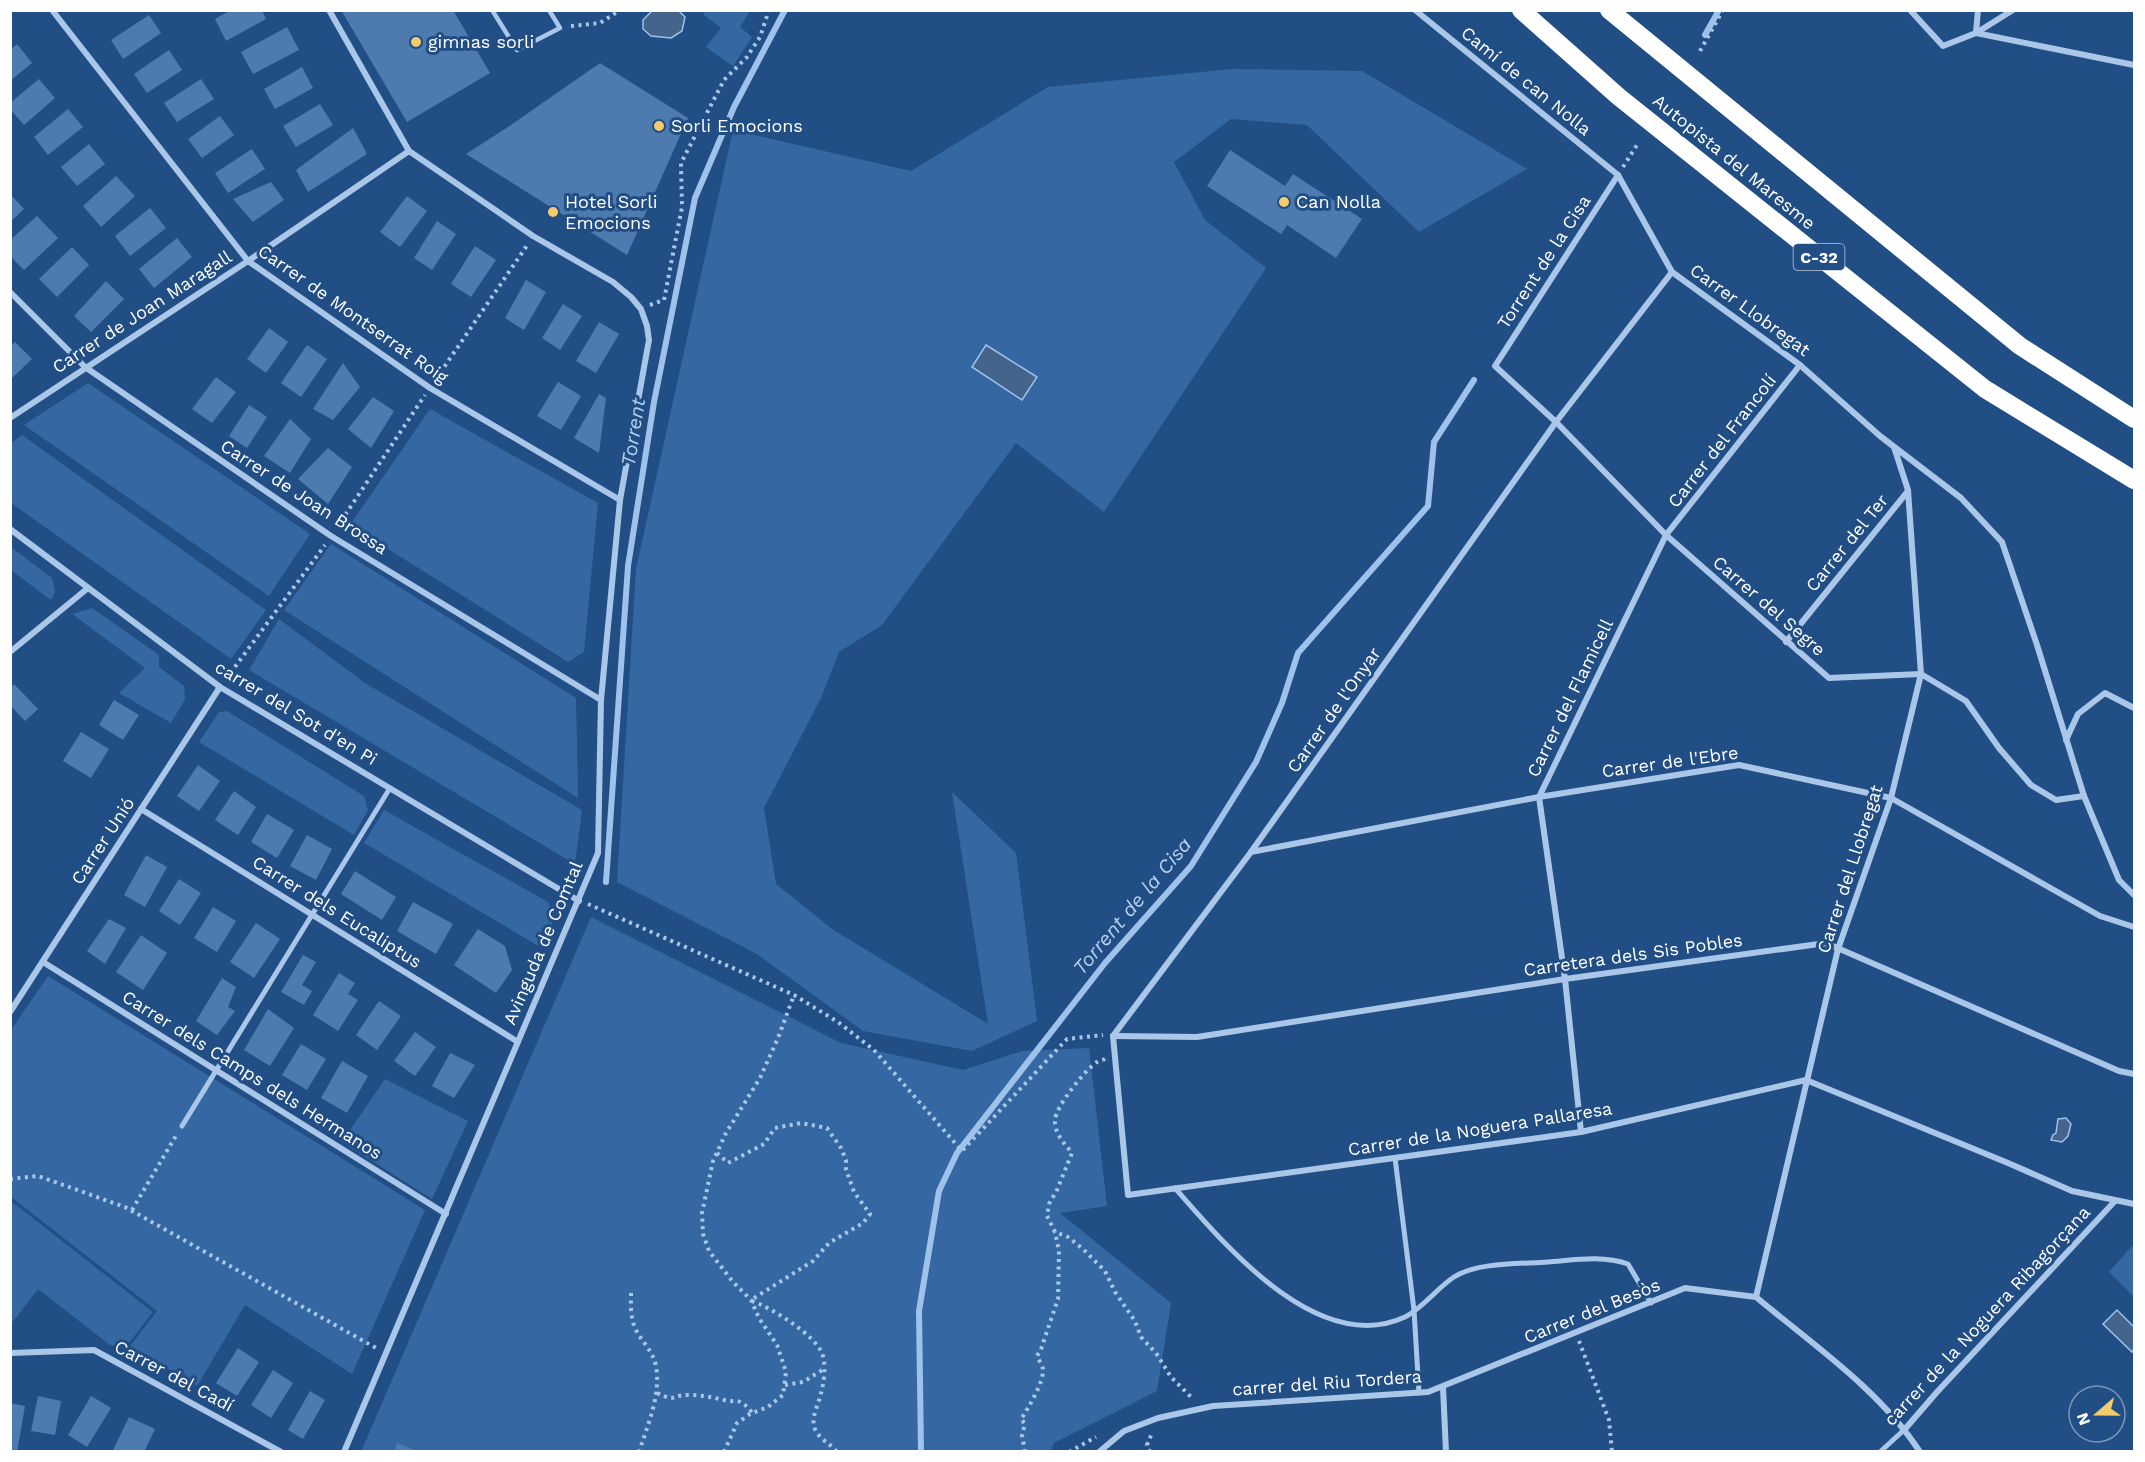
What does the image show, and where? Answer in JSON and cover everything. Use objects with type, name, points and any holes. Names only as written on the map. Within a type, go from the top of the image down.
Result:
[{"type":"highway","name":"Autopista del Maresme","points":[[1521,10],[1619,97],[1985,389],[2134,480]]},
{"type":"highway","name":"Autopista del Maresme","points":[[1609,10],[2020,346],[2134,419]]},
{"type":"highway","points":[[1615,10],[1652,46]]},
{"type":"street","name":"Carrer de Montserrat Roig","points":[[52,10],[248,261],[430,388],[620,500]]},
{"type":"street","points":[[329,10],[409,151],[533,236],[613,282],[641,309]]},
{"type":"street","name":"Camí de can Nolla","points":[[1414,10],[1618,175]]},
{"type":"street","points":[[1910,10],[1942,46],[1976,33],[2013,10]]},
{"type":"street","points":[[1976,33],[1978,10]]},
{"type":"street","points":[[1976,33],[2134,65]]},
{"type":"street","name":"Carrer de Joan Maragall","points":[[10,418],[248,261],[409,151]]},
{"type":"street","name":"Carrer Llobregat","points":[[1618,175],[1672,272],[1800,365],[1894,446],[1961,498],[2002,542],[2084,796],[2120,880],[2134,895]]},
{"type":"street","name":"Torrent de la Cisa","points":[[1495,366],[1618,175]]},
{"type":"street","name":"Carrer de l'Onyar","points":[[1113,1036],[1251,852],[1556,422],[1672,272]]},
{"type":"street","name":"Carrer de Joan Brossa","points":[[10,292],[85,367],[331,536],[601,700]]},
{"type":"street","name":"Avinguda de Comtal","points":[[344,1452],[598,853],[601,700],[620,500],[649,340],[641,309]]},
{"type":"street","name":"Carrer del Francolí","points":[[1666,535],[1800,365]]},
{"type":"street","name":"Carrer del Segre","points":[[1495,366],[1556,422],[1666,535],[1829,678],[1921,674]]},
{"type":"street","name":"Carrer del Llobregat","points":[[1756,1297],[1838,949],[1891,798],[1921,674],[1908,490],[1894,446]]},
{"type":"street","name":"Carrer del Ter","points":[[1786,642],[1908,490]]},
{"type":"street","name":"carrer del Sot d'en Pi","points":[[10,529],[220,687],[579,901]]},
{"type":"street","name":"Carrer del Flamicell","points":[[1581,1132],[1565,979],[1539,797],[1666,535]]},
{"type":"street","points":[[10,652],[88,588]]},
{"type":"street","points":[[1921,674],[1966,701],[1999,748],[2031,785],[2055,800],[2084,796]]},
{"type":"street","name":"Carrer Unió","points":[[10,1012],[220,687]]},
{"type":"street","points":[[2066,740],[2078,714],[2105,693],[2134,708]]},
{"type":"street","name":"Carrer de l'Ebre","points":[[1251,852],[1539,797],[1739,765],[1891,798],[2100,916],[2134,927]]},
{"type":"street","points":[[182,1126],[390,788]]},
{"type":"street","name":"Carrer dels Eucaliptus","points":[[141,809],[518,1042]]},
{"type":"street","name":"Carretera dels Sis Pobles","points":[[1113,1036],[1197,1038],[1565,979],[1826,943],[2119,1071],[2134,1074]]},
{"type":"street","name":"Carrer dels Camps dels Hermanos","points":[[43,962],[446,1214]]},
{"type":"street","points":[[1113,1036],[1115,1056]]},
{"type":"street","name":"Carrer de la Noguera Pallaresa","points":[[1115,1056],[1128,1194],[1581,1132],[1806,1080]]},
{"type":"street","points":[[1806,1080],[2072,1191],[2134,1204]]},
{"type":"street","points":[[1395,1158],[1414,1310],[1419,1393]]},
{"type":"street","points":[[1175,1188],[1226,1246],[1268,1284],[1322,1318],[1355,1325],[1387,1324],[1407,1316],[1454,1277],[1468,1270],[1598,1258],[1614,1259],[1628,1264],[1651,1303]]},
{"type":"street","name":"carrer de la Noguera Ribagorçana","points":[[1880,1452],[1905,1429],[2115,1201]]},
{"type":"street","name":"Carrer del Besòs","points":[[1443,1386],[1577,1334],[1685,1288],[1756,1297]]},
{"type":"street","points":[[1756,1297],[1864,1388],[1905,1429],[1920,1452]]},
{"type":"street","name":"Carrer del Cadí","points":[[10,1353],[94,1350],[281,1452]]},
{"type":"street","points":[[1443,1386],[1446,1452]]},
{"type":"street","name":"carrer del Riu Tordera","points":[[1099,1452],[1124,1431],[1158,1418],[1202,1408],[1419,1393],[1443,1386]]},
{"type":"lane","points":[[492,10],[517,50],[560,28],[549,10]]},
{"type":"path","points":[[560,28],[600,23],[620,10]]},
{"type":"path","points":[[641,309],[664,300],[682,207],[681,163],[724,80],[747,57],[760,37],[769,10]]},
{"type":"path","points":[[1700,51],[1723,10]]},
{"type":"path","points":[[1618,175],[1637,145]]},
{"type":"path","points":[[220,687],[331,536],[533,236]]},
{"type":"path","points":[[579,901],[794,995],[838,1022],[874,1050],[962,1151],[1067,1039],[1113,1036]]},
{"type":"path","points":[[724,1452],[737,1423],[752,1413],[768,1407],[783,1395],[786,1372],[777,1345],[759,1318],[751,1300],[733,1282],[709,1251],[703,1234],[702,1213],[705,1193],[717,1153],[726,1133],[760,1078],[794,995]]},
{"type":"path","points":[[1025,1452],[1022,1435],[1025,1424],[1021,1419],[1030,1407],[1041,1380],[1043,1370],[1037,1356],[1058,1299],[1059,1251],[1055,1232],[1047,1216],[1049,1204],[1072,1153],[1058,1135],[1055,1119],[1080,1078],[1098,1061],[1115,1056]]},
{"type":"path","points":[[717,1153],[728,1163],[764,1144],[775,1128],[801,1123],[827,1128],[841,1148],[854,1192],[870,1214],[863,1223],[829,1243],[813,1261],[751,1300]]},
{"type":"path","points":[[131,1210],[182,1126]]},
{"type":"path","points":[[10,1179],[38,1176],[131,1210],[384,1353]]},
{"type":"path","points":[[1055,1232],[1068,1237],[1105,1271],[1141,1337],[1156,1353],[1171,1377],[1202,1408]]},
{"type":"path","points":[[631,1293],[631,1313],[636,1330],[649,1349],[656,1365],[657,1393],[639,1452]]},
{"type":"path","points":[[751,1300],[768,1306],[806,1334],[823,1354],[821,1395],[815,1413],[814,1428],[821,1438],[837,1452]]},
{"type":"path","points":[[1577,1334],[1609,1420],[1612,1452]]},
{"type":"path","points":[[785,1385],[802,1382],[824,1369]]},
{"type":"path","points":[[657,1393],[675,1399],[685,1395],[718,1397],[737,1401],[749,1408],[752,1413]]},
{"type":"shaded area","points":[[652,11],[679,11],[685,17],[682,31],[671,38],[651,36],[643,29],[643,20]]},
{"type":"shaded area","name":"Sorli Emocions","points":[[705,11],[750,11],[740,27],[752,37],[733,66],[706,47],[721,28],[703,14]]},
{"type":"shaded area","points":[[1232,69],[1362,71],[1527,169],[1419,232],[1307,125],[1231,119],[1174,162],[1205,220],[1266,268],[1104,512],[1016,443],[882,625],[839,652],[821,698],[764,808],[776,884],[832,929],[988,1024],[952,792],[1016,853],[1037,1021],[972,1051],[863,1031],[757,954],[617,882],[636,569],[733,130],[911,171],[1048,87]]},
{"type":"shaded area","points":[[986,345],[1037,377],[1022,400],[972,367]]},
{"type":"shaded area","points":[[88,383],[310,534],[269,596],[24,425]]},
{"type":"shaded area","points":[[430,409],[598,503],[584,652],[568,662],[350,525]]},
{"type":"shaded area","points":[[22,435],[266,610],[231,659],[11,503],[11,443]]},
{"type":"shaded area","points":[[331,544],[576,698],[578,798],[284,610]]},
{"type":"shaded area","points":[[11,547],[52,578],[55,592],[51,600],[11,570]]},
{"type":"shaded area","points":[[92,608],[159,655],[159,667],[184,686],[185,699],[171,723],[119,693],[145,668],[72,614]]},
{"type":"shaded area","points":[[279,619],[365,683],[582,810],[575,864],[249,670]]},
{"type":"shaded area","points":[[227,711],[364,796],[368,810],[354,835],[199,742],[219,712]]},
{"type":"shaded area","points":[[384,810],[548,902],[555,918],[542,948],[364,843]]},
{"type":"shaded area","points":[[591,917],[841,1043],[963,1070],[1022,1051],[1089,1048],[1107,1206],[1060,1213],[1171,1303],[1157,1391],[1054,1443],[1051,1451],[361,1452]]},
{"type":"shaded area","points":[[48,976],[425,1210],[352,1374],[245,1305],[197,1386],[130,1346],[157,1311],[11,1197],[11,1030]]},
{"type":"shaded area","points":[[385,1079],[468,1121],[432,1199],[342,1142]]},
{"type":"shaded area","points":[[2066,1118],[2071,1124],[2068,1136],[2062,1142],[2051,1140],[2056,1133],[2058,1119]]},
{"type":"shaded area","points":[[11,1201],[153,1312],[125,1348],[110,1345],[38,1289],[11,1324]]},
{"type":"shaded area","points":[[2134,1244],[2134,1297],[2109,1272]]},
{"type":"shaded area","points":[[2117,1310],[2134,1327],[2132,1352],[2103,1324]]},
{"type":"building","points":[[231,10],[262,10],[266,19],[226,41],[215,19]]},
{"type":"building","name":"gimnas sorli","points":[[341,10],[453,10],[490,73],[407,122]]},
{"type":"building","points":[[149,15],[161,33],[123,59],[111,40]]},
{"type":"building","points":[[287,27],[299,50],[253,74],[241,52]]},
{"type":"building","points":[[17,44],[32,63],[10,81],[10,50]]},
{"type":"building","points":[[169,50],[182,70],[147,93],[134,74]]},
{"type":"building","name":"Sorli Emocions","points":[[600,63],[688,118],[627,255],[466,154]]},
{"type":"building","points":[[302,67],[313,88],[275,109],[264,89]]},
{"type":"building","points":[[39,79],[55,98],[24,125],[10,109],[10,103]]},
{"type":"building","points":[[201,79],[214,99],[177,122],[164,103]]},
{"type":"building","points":[[320,104],[333,125],[296,147],[283,126]]},
{"type":"building","points":[[68,109],[83,127],[48,155],[34,137]]},
{"type":"building","points":[[220,116],[234,135],[202,158],[188,139]]},
{"type":"building","points":[[353,128],[367,154],[308,192],[296,170]]},
{"type":"building","points":[[89,144],[105,164],[77,186],[61,167]]},
{"type":"building","points":[[252,149],[265,169],[228,193],[215,173]]},
{"type":"building","name":"Can Nolla","points":[[1230,150],[1285,186],[1293,174],[1362,219],[1336,258],[1287,225],[1281,234],[1207,186]]},
{"type":"building","points":[[116,176],[135,196],[101,227],[83,206]]},
{"type":"building","points":[[271,182],[284,200],[253,222],[233,199]]},
{"type":"building","points":[[10,194],[24,209],[10,222]]},
{"type":"building","points":[[407,196],[427,211],[400,247],[380,232]]},
{"type":"building","points":[[150,208],[166,228],[130,256],[115,236]]},
{"type":"building","points":[[37,216],[58,238],[24,270],[10,256],[10,240]]},
{"type":"building","points":[[437,221],[456,234],[432,270],[414,258]]},
{"type":"building","points":[[177,238],[192,257],[154,288],[139,269]]},
{"type":"building","points":[[475,246],[496,260],[471,297],[451,284]]},
{"type":"building","points":[[72,247],[89,265],[57,297],[39,279]]},
{"type":"building","points":[[526,280],[546,292],[524,330],[505,318]]},
{"type":"building","points":[[106,281],[124,299],[91,332],[74,316]]},
{"type":"building","points":[[563,304],[582,316],[560,350],[542,338]]},
{"type":"building","points":[[599,322],[619,334],[596,373],[576,361]]},
{"type":"building","points":[[269,328],[288,342],[266,373],[247,359]]},
{"type":"building","points":[[15,342],[32,359],[10,380],[10,347]]},
{"type":"building","points":[[307,345],[327,359],[301,397],[281,383]]},
{"type":"building","points":[[343,363],[360,387],[333,420],[313,409]]},
{"type":"building","points":[[216,377],[236,392],[212,423],[192,409]]},
{"type":"building","points":[[558,382],[581,396],[561,430],[537,416]]},
{"type":"building","points":[[599,394],[606,398],[599,453],[574,438]]},
{"type":"building","points":[[373,397],[394,411],[371,448],[348,429]]},
{"type":"building","points":[[249,405],[267,417],[247,448],[229,436]]},
{"type":"building","points":[[290,419],[311,439],[290,473],[264,456]]},
{"type":"building","points":[[328,448],[352,467],[328,504],[298,479]]},
{"type":"building","points":[[14,684],[38,709],[25,721],[10,705],[10,688]]},
{"type":"building","points":[[114,700],[139,715],[123,740],[99,725]]},
{"type":"building","points":[[81,732],[109,749],[91,778],[63,761]]},
{"type":"building","points":[[198,765],[220,781],[199,811],[177,796]]},
{"type":"building","points":[[234,791],[256,807],[238,835],[215,820]]},
{"type":"building","points":[[267,814],[294,830],[277,858],[251,842]]},
{"type":"building","points":[[307,835],[332,849],[316,880],[290,866]]},
{"type":"building","points":[[146,855],[167,867],[145,907],[124,895]]},
{"type":"building","points":[[355,871],[396,897],[382,920],[341,894]]},
{"type":"building","points":[[179,879],[201,893],[180,925],[159,911]]},
{"type":"building","points":[[413,902],[453,924],[436,954],[397,931]]},
{"type":"building","points":[[213,907],[236,921],[217,952],[194,938]]},
{"type":"building","points":[[109,919],[126,928],[105,964],[87,951]]},
{"type":"building","points":[[256,923],[280,939],[254,978],[230,962]]},
{"type":"building","points":[[478,929],[505,946],[512,970],[496,993],[454,965]]},
{"type":"building","points":[[141,935],[167,953],[143,990],[116,972]]},
{"type":"building","points":[[303,955],[316,962],[302,985],[312,991],[304,1005],[281,992]]},
{"type":"building","points":[[339,973],[355,983],[348,994],[358,1000],[338,1031],[313,1015]]},
{"type":"building","points":[[222,978],[236,987],[228,1007],[235,1011],[217,1035],[196,1021]]},
{"type":"building","points":[[379,1001],[401,1016],[377,1050],[356,1035]]},
{"type":"building","points":[[268,1009],[294,1028],[270,1066],[244,1050]]},
{"type":"building","points":[[415,1032],[436,1047],[415,1076],[394,1061]]},
{"type":"building","points":[[301,1044],[326,1059],[307,1090],[282,1075]]},
{"type":"building","points":[[450,1053],[475,1065],[454,1098],[432,1086]]},
{"type":"building","points":[[342,1061],[368,1076],[347,1113],[321,1098]]},
{"type":"building","points":[[238,1348],[259,1362],[237,1396],[216,1383]]},
{"type":"building","points":[[273,1370],[293,1383],[271,1418],[251,1405]]},
{"type":"building","points":[[310,1391],[325,1400],[303,1439],[288,1430]]},
{"type":"building","points":[[38,1396],[61,1401],[55,1435],[31,1431]]},
{"type":"building","points":[[91,1396],[111,1408],[87,1447],[68,1435]]},
{"type":"building","points":[[10,1403],[25,1406],[17,1452],[10,1451]]},
{"type":"building","points":[[129,1417],[155,1429],[144,1452],[112,1452]]},
{"type":"building","points":[[397,1443],[417,1451],[417,1452],[394,1452]]},
{"type":"waterway","name":"Torrent","points":[[606,882],[628,566],[654,402],[695,198],[734,107],[785,10]]},
{"type":"waterway","name":"Torrent de la Cisa","points":[[1705,35],[1719,10]]},
{"type":"waterway","name":"Torrent de la Cisa","points":[[921,1452],[919,1311],[939,1191],[957,1153],[1105,963],[1191,866],[1256,762],[1282,703],[1298,653],[1428,506],[1434,442],[1474,380]]},
{"type":"place","name":"gimnas sorli","points":[[416,42]]},
{"type":"place","name":"Sorli Emocions","points":[[659,126]]},
{"type":"place","name":"Can Nolla","points":[[1284,202]]},
{"type":"place","name":"Hotel Sorli Emocions","points":[[553,212]]}]
